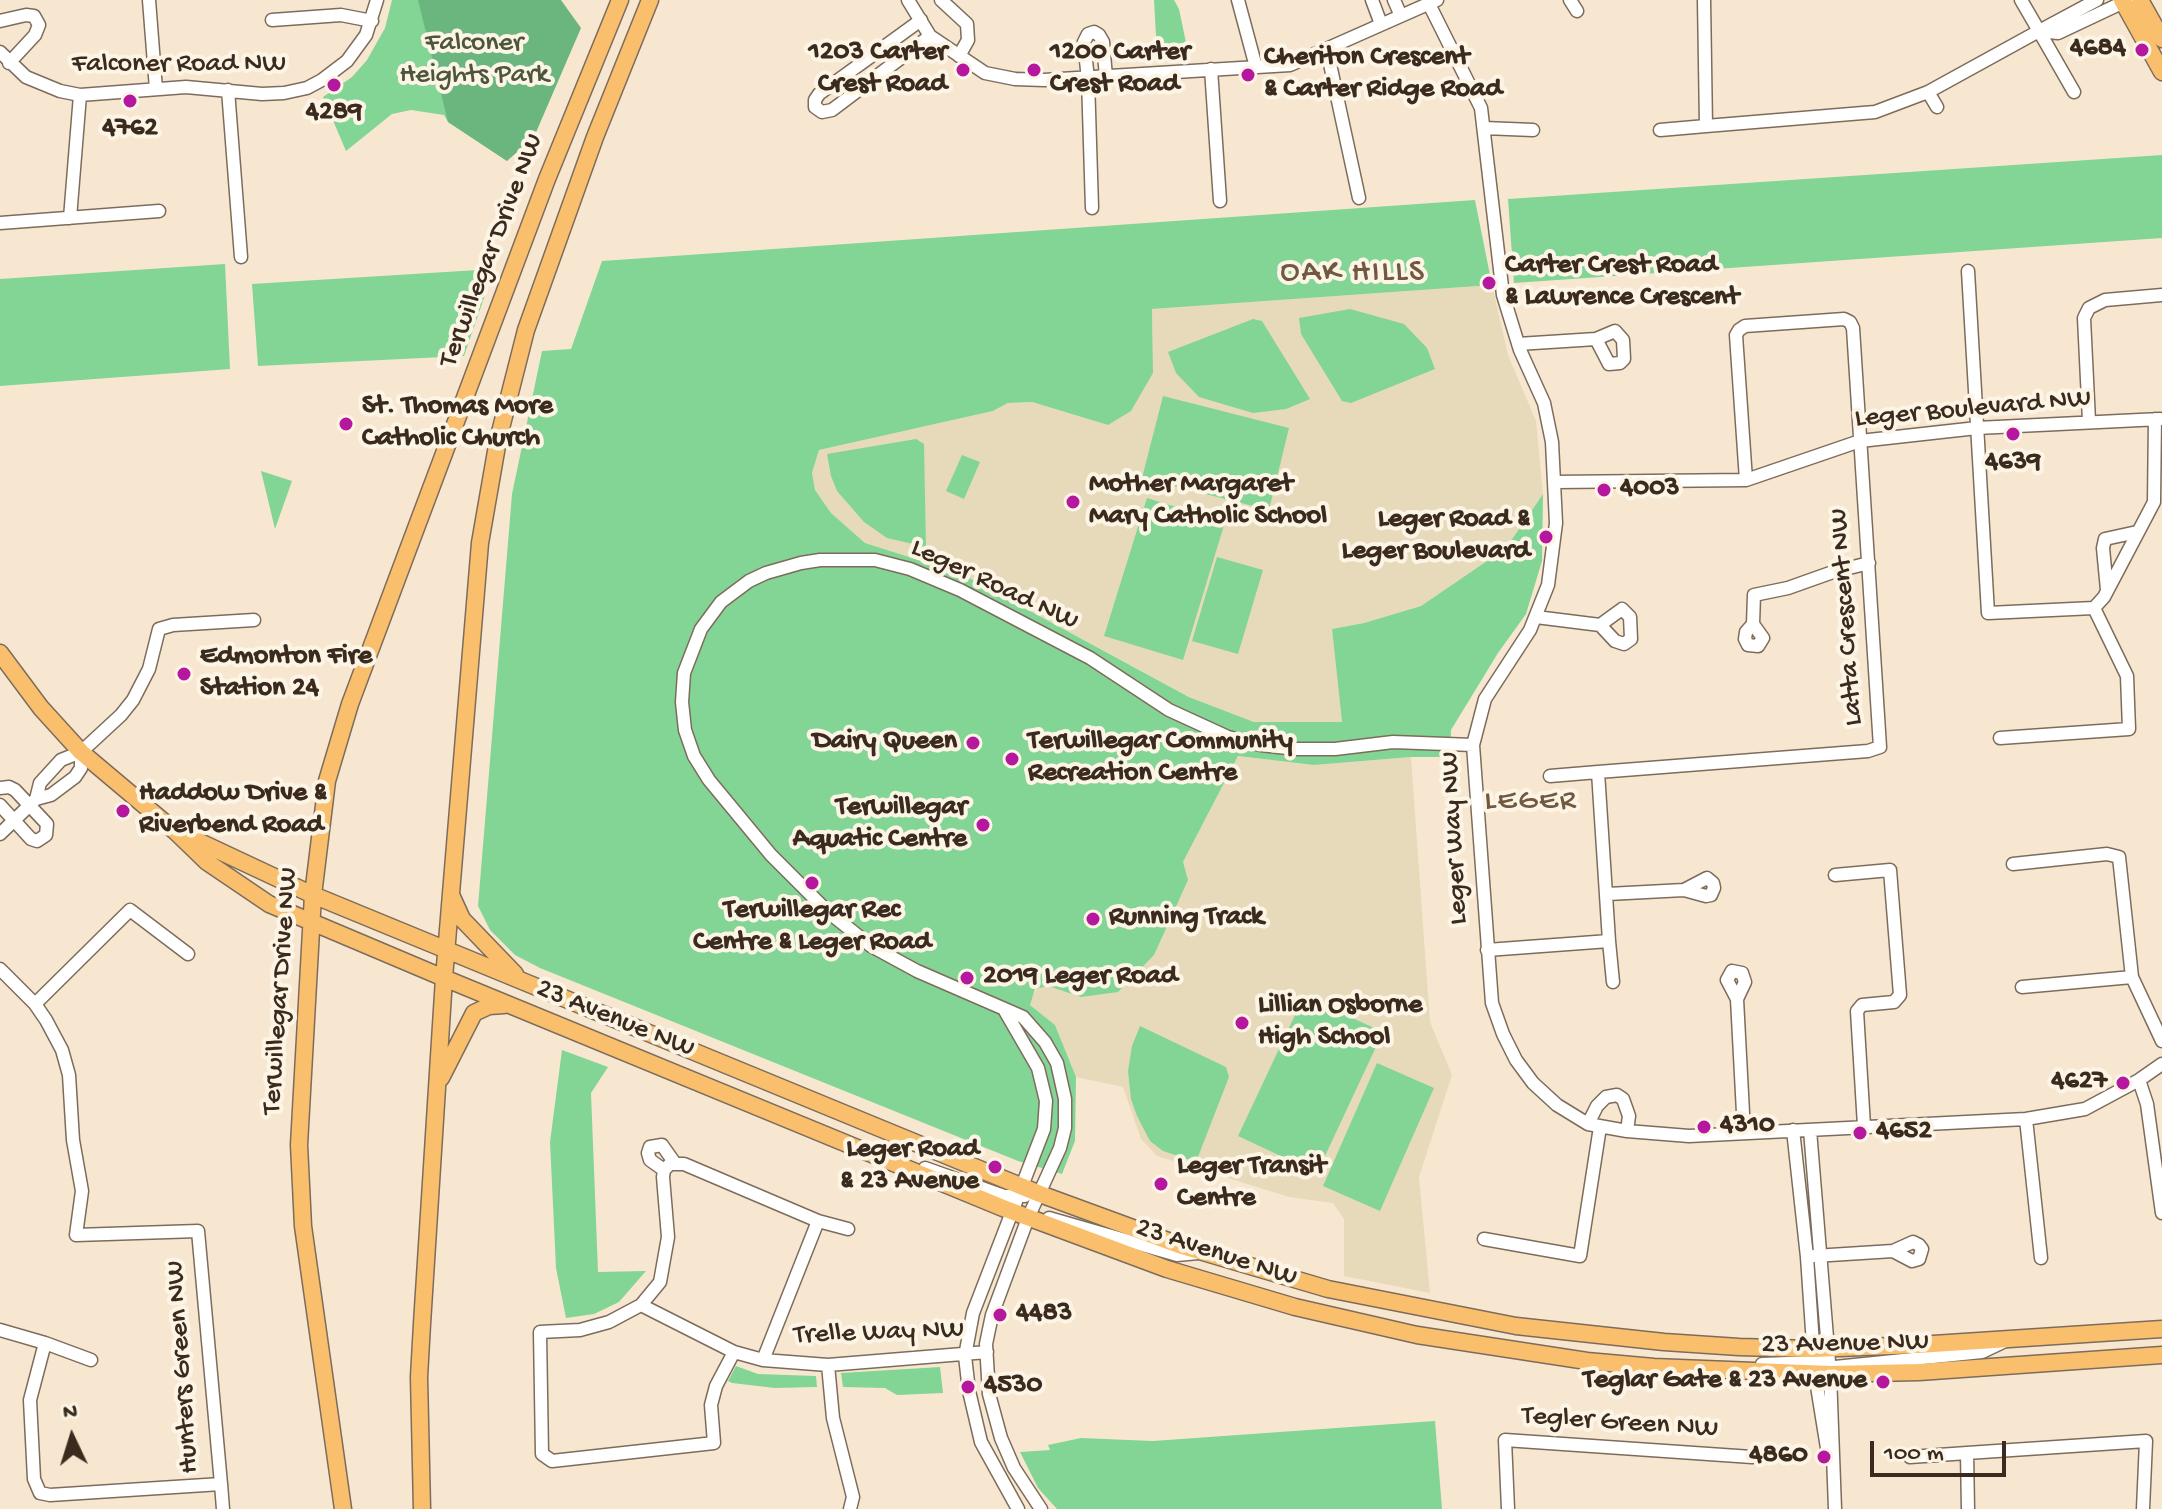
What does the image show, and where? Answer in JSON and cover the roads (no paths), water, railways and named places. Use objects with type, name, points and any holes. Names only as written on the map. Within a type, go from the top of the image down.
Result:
[{"type":"main road","name":"Terwillegar Drive NW","points":[[343,1509],[303,1226],[299,1145],[313,895],[324,796],[341,731],[547,179],[620,0]]},
{"type":"main road","name":"Terwillegar Drive NW","points":[[422,1509],[419,1377],[444,978],[480,543],[498,440],[526,330],[595,137],[650,0]]},
{"type":"main road","points":[[2129,1],[2162,39]]},
{"type":"main road","points":[[2129,1],[2162,72]]},
{"type":"main road","points":[[0,653],[41,708],[81,752],[176,832]]},
{"type":"main road","name":"23 Avenue NW","points":[[176,832],[313,895],[522,980],[1017,1198],[1030,1215],[1167,1269],[1322,1314],[1477,1346],[1654,1367],[1822,1362],[2009,1340],[2162,1329]]},
{"type":"main road","name":"23 Avenue NW","points":[[176,832],[207,862],[269,904],[843,1142],[1017,1198],[1040,1194],[1201,1252],[1328,1289],[1516,1326],[1919,1372],[2162,1355]]},
{"type":"main road","points":[[451,890],[455,908],[462,919],[522,980]]},
{"type":"main road","points":[[437,1087],[474,1013],[489,1006],[510,1005]]},
{"type":"street","points":[[149,0],[156,89]]},
{"type":"street","name":"Falconer Road NW","points":[[0,52],[26,77],[42,85],[80,95],[202,87],[273,94],[307,88],[347,61],[357,51],[372,21],[377,0]]},
{"type":"street","points":[[908,0],[930,36],[985,73],[1015,79],[1088,79],[1290,65],[1433,2]]},
{"type":"street","points":[[941,0],[967,24],[968,40],[959,56]]},
{"type":"street","points":[[1238,0],[1256,67]]},
{"type":"street","points":[[1372,0],[1381,24]]},
{"type":"street","points":[[1394,0],[1401,16]]},
{"type":"street","points":[[1704,0],[1706,126]]},
{"type":"street","points":[[2021,0],[2074,92]]},
{"type":"street","points":[[1660,130],[1875,112],[1928,92],[2097,0]]},
{"type":"street","points":[[2039,31],[2058,33],[2129,1]]},
{"type":"street","name":"Leger Way NW","points":[[1433,2],[1481,108],[1503,295],[1518,344],[1547,413],[1555,482],[1554,551],[1548,585],[1524,640],[1490,689],[1480,712],[1473,745],[1492,1003],[1516,1060],[1533,1083],[1557,1105],[1594,1126],[1689,1136],[2026,1119],[2085,1109],[2162,1064]]},
{"type":"street","name":"Falconer Road NW","points":[[0,21],[30,15],[39,25],[35,35],[9,63]]},
{"type":"street","name":"Falconer Road NW","points":[[272,20],[341,15],[372,21]]},
{"type":"street","points":[[921,20],[819,94],[815,107],[822,112],[832,110],[930,36]]},
{"type":"street","points":[[1092,208],[1084,42],[1085,36],[1094,32],[1103,42],[1106,77]]},
{"type":"street","points":[[1322,50],[1330,64],[1359,198]]},
{"type":"street","points":[[1211,69],[1220,201]]},
{"type":"street","points":[[228,90],[241,257]]},
{"type":"street","points":[[1928,92],[1937,107]]},
{"type":"street","points":[[70,218],[80,95]]},
{"type":"street","points":[[1484,128],[1533,130]]},
{"type":"street","points":[[0,223],[159,211]]},
{"type":"street","points":[[1968,271],[1988,613],[2094,608]]},
{"type":"street","points":[[2089,421],[2084,318],[2089,308],[2105,300],[2162,295]]},
{"type":"street","name":"Latta Crescent NW","points":[[1550,776],[1877,750],[1881,741],[1853,328],[1850,322],[1844,319],[1745,326],[1736,335],[1746,480]]},
{"type":"street","points":[[1518,344],[1596,339]]},
{"type":"street","points":[[2094,608],[2107,590],[2137,532],[2158,505],[2158,419]]},
{"type":"street","name":"Leger Boulevard NW","points":[[1555,482],[1746,480],[1860,441],[1977,428],[2158,419]]},
{"type":"street","points":[[2107,590],[2105,539],[2137,532]]},
{"type":"street","name":"Leger Road NW","points":[[1041,1509],[1014,1468],[1001,1438],[989,1394],[987,1352],[992,1315],[1030,1215],[1060,1148],[1065,1128],[1061,1074],[1045,1042],[1023,1017],[917,971],[871,946],[827,911],[771,855],[709,780],[694,756],[685,730],[682,702],[688,658],[710,615],[721,602],[749,581],[784,567],[820,560],[858,558],[894,564],[927,575],[973,597],[1090,658],[1169,710],[1228,737],[1296,749],[1335,749],[1393,742],[1473,745]]},
{"type":"street","points":[[1753,624],[1754,595],[1869,563]]},
{"type":"street","points":[[2000,738],[2129,729],[2127,676],[2094,608]]},
{"type":"street","points":[[1536,617],[1600,625]]},
{"type":"street","points":[[33,802],[40,783],[61,760],[81,752],[133,700],[149,669],[159,629],[173,625],[254,620]]},
{"type":"street","points":[[0,834],[33,802],[51,795],[75,777],[81,768],[81,752]]},
{"type":"street","points":[[1598,772],[1613,982]]},
{"type":"street","points":[[0,788],[9,787],[33,802],[47,824],[46,835],[37,841],[31,839],[0,805]]},
{"type":"street","points":[[2013,864],[2107,854],[2119,857],[2132,977],[2162,1041]]},
{"type":"street","points":[[1835,875],[1890,870],[1900,995],[1894,1002],[1862,1005],[1857,1011],[1864,1126]]},
{"type":"street","points":[[1608,894],[1684,890]]},
{"type":"street","points":[[35,1004],[130,910],[188,954]]},
{"type":"street","points":[[1487,950],[1609,941]]},
{"type":"street","name":"Hunters Green NW","points":[[0,969],[35,1004],[62,1050],[69,1075],[73,1140],[82,1191],[76,1235],[198,1231],[221,1484],[50,1495],[40,1493],[34,1479],[30,1400],[45,1343]]},
{"type":"street","points":[[2022,987],[2132,977]]},
{"type":"street","points":[[1737,999],[1744,1132]]},
{"type":"street","points":[[1005,1011],[1038,1068],[1046,1101],[1044,1129],[973,1313],[965,1356],[969,1391],[981,1442],[1018,1509]]},
{"type":"street","points":[[2139,1080],[2147,1104],[2162,1213]]},
{"type":"street","points":[[1484,1239],[1580,1256],[1597,1106],[1606,1097],[1617,1095],[1623,1099],[1629,1116],[1627,1131]]},
{"type":"street","points":[[2026,1119],[2041,1258]]},
{"type":"street","points":[[1793,1130],[1822,1362],[1835,1509]]},
{"type":"street","points":[[1810,1130],[1821,1255],[1822,1362]]},
{"type":"street","points":[[734,1352],[716,1386],[711,1405],[714,1443],[552,1461],[542,1454],[540,1332],[580,1330],[609,1322],[641,1305],[660,1282],[668,1237],[669,1166],[818,1221],[848,1229]]},
{"type":"street","points":[[1030,1215],[1177,1255],[1201,1252]]},
{"type":"street","points":[[763,1360],[818,1221]]},
{"type":"street","points":[[1807,1257],[1893,1251]]},
{"type":"street","name":"Trelle Way NW","points":[[641,1305],[734,1352],[763,1360],[828,1365],[987,1352]]},
{"type":"street","points":[[0,1330],[91,1360]]},
{"type":"street","points":[[828,1365],[833,1418],[853,1497],[850,1509]]},
{"type":"street","name":"Tegler Green NW","points":[[1508,1509],[1505,1440],[1752,1457]]},
{"type":"street","points":[[1910,1457],[2146,1441],[2143,1509]]},
{"type":"street","points":[[1967,1453],[1968,1509]]},
{"type":"street","points":[[221,1484],[223,1509]]},
{"type":"place","name":"4684","points":[[2142,50]]},
{"type":"place","name":"1203 Carter Crest Road","points":[[963,70]]},
{"type":"place","name":"1200 Carter Crest Road","points":[[1034,70]]},
{"type":"place","name":"Cheriton Crescent & Carter Ridge Road","points":[[1248,75]]},
{"type":"place","name":"4289","points":[[334,85]]},
{"type":"place","name":"4762","points":[[130,101]]},
{"type":"place","name":"Carter Crest Road & Lawrence Crescent","points":[[1489,283]]},
{"type":"place","name":"St. Thomas More Catholic Church","points":[[346,424]]},
{"type":"place","name":"4639","points":[[2013,434]]},
{"type":"place","name":"4003","points":[[1604,490]]},
{"type":"place","name":"Mother Margaret Mary Catholic School","points":[[1073,502]]},
{"type":"place","name":"Leger Road & Leger Boulevard","points":[[1546,537]]},
{"type":"place","name":"Edmonton Fire Station 24","points":[[184,674]]},
{"type":"place","name":"Dairy Queen","points":[[973,743]]},
{"type":"place","name":"Terwillegar Community Recreation Centre","points":[[1012,759]]},
{"type":"place","name":"Haddow Drive & Riverbend Road","points":[[123,811]]},
{"type":"place","name":"Terwillegar Aquatic Centre","points":[[983,825]]},
{"type":"place","name":"Terwillegar Rec Centre & Leger Road","points":[[812,883]]},
{"type":"place","name":"Running Track","points":[[1093,919]]},
{"type":"place","name":"2019 Leger Road","points":[[967,978]]},
{"type":"place","name":"Lillian Osborne High School","points":[[1242,1023]]},
{"type":"place","name":"4627","points":[[2123,1083]]},
{"type":"place","name":"4310","points":[[1704,1127]]},
{"type":"place","name":"4652","points":[[1860,1133]]},
{"type":"place","name":"Leger Road & 23 Avenue","points":[[995,1167]]},
{"type":"place","name":"Leger Transit Centre","points":[[1161,1184]]},
{"type":"place","name":"4483","points":[[1000,1315]]},
{"type":"place","name":"Teglar Gate & 23 Avenue","points":[[1883,1382]]},
{"type":"place","name":"4530","points":[[968,1387]]},
{"type":"place","name":"4860","points":[[1824,1457]]},
{"type":"district","name":"OAK HILLS","points":[[1353,274]]},
{"type":"district","name":"LEGER","points":[[1531,803]]},
{"type":"park label","name":"Falconer Heights Park","points":[[474,61]]}]
